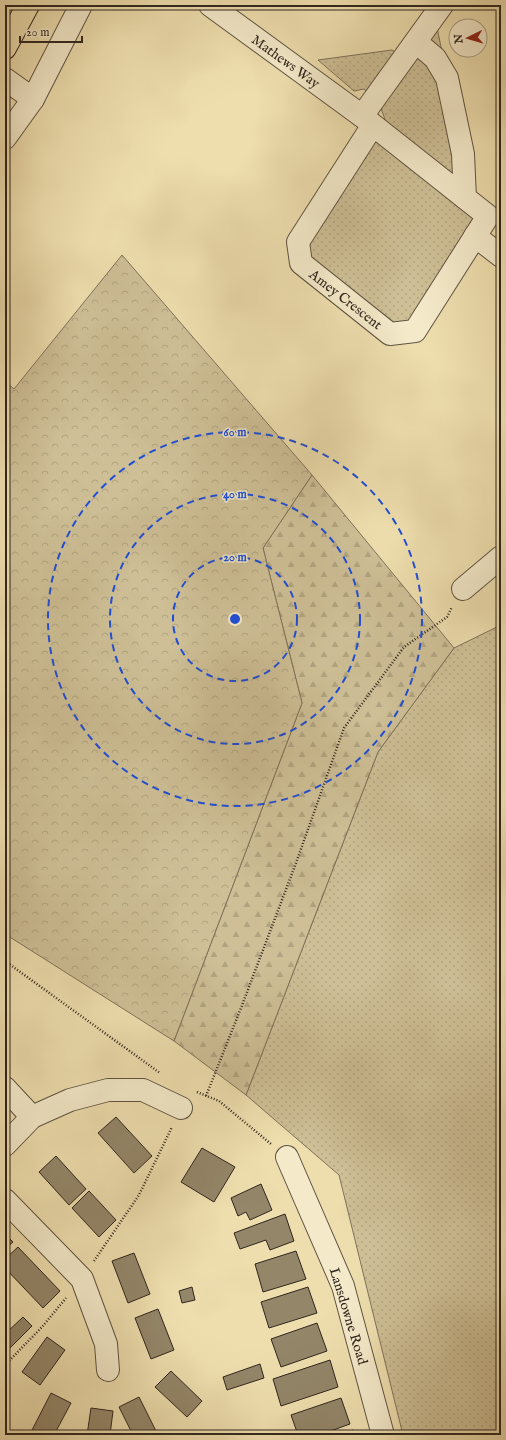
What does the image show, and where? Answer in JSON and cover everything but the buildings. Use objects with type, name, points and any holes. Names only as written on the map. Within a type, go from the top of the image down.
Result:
[{"type":"main road","points":[[5,48],[28,5]]},
{"type":"street","points":[[5,138],[33,99],[81,5]]},
{"type":"street","name":"Mathews Way","points":[[210,5],[368,121],[488,216]]},
{"type":"street","points":[[368,121],[416,42],[442,5]]},
{"type":"street","points":[[416,42],[435,58],[447,78],[463,154],[465,198]]},
{"type":"street","points":[[5,79],[33,99]]},
{"type":"street","name":"Amey Crescent","points":[[368,121],[298,242],[300,263],[390,334],[415,331],[488,216]]},
{"type":"street","points":[[475,236],[501,256]]},
{"type":"street","points":[[463,589],[501,557]]},
{"type":"street","points":[[5,1088],[32,1117]]},
{"type":"street","points":[[5,1145],[32,1117],[70,1100],[108,1090],[143,1090],[181,1108]]},
{"type":"street","name":"Lansdowne Road","points":[[287,1157],[343,1286],[383,1435]]},
{"type":"street","points":[[5,1200],[82,1279],[106,1344],[108,1370]]},
{"type":"path","points":[[206,1096],[296,863],[344,728],[404,647],[447,617],[463,589]]},
{"type":"path","points":[[5,961],[166,1077]]},
{"type":"path","points":[[5,1365],[42,1327],[82,1279],[139,1195],[190,1089],[219,1102],[287,1157]]},
{"type":"green space","points":[[437,27],[475,217],[410,321],[394,325],[309,260],[307,243],[386,122],[379,103],[364,89],[354,91],[318,60],[392,50],[410,60]]},
{"type":"green space","points":[[122,255],[312,475],[263,548],[302,703],[174,1041],[5,934],[5,381],[14,389]]},
{"type":"green space","points":[[312,475],[454,648],[378,752],[246,1095],[174,1041],[302,703],[263,548]]},
{"type":"green space","points":[[501,625],[501,1435],[403,1435],[339,1175],[246,1095],[378,752],[454,648]]}]
